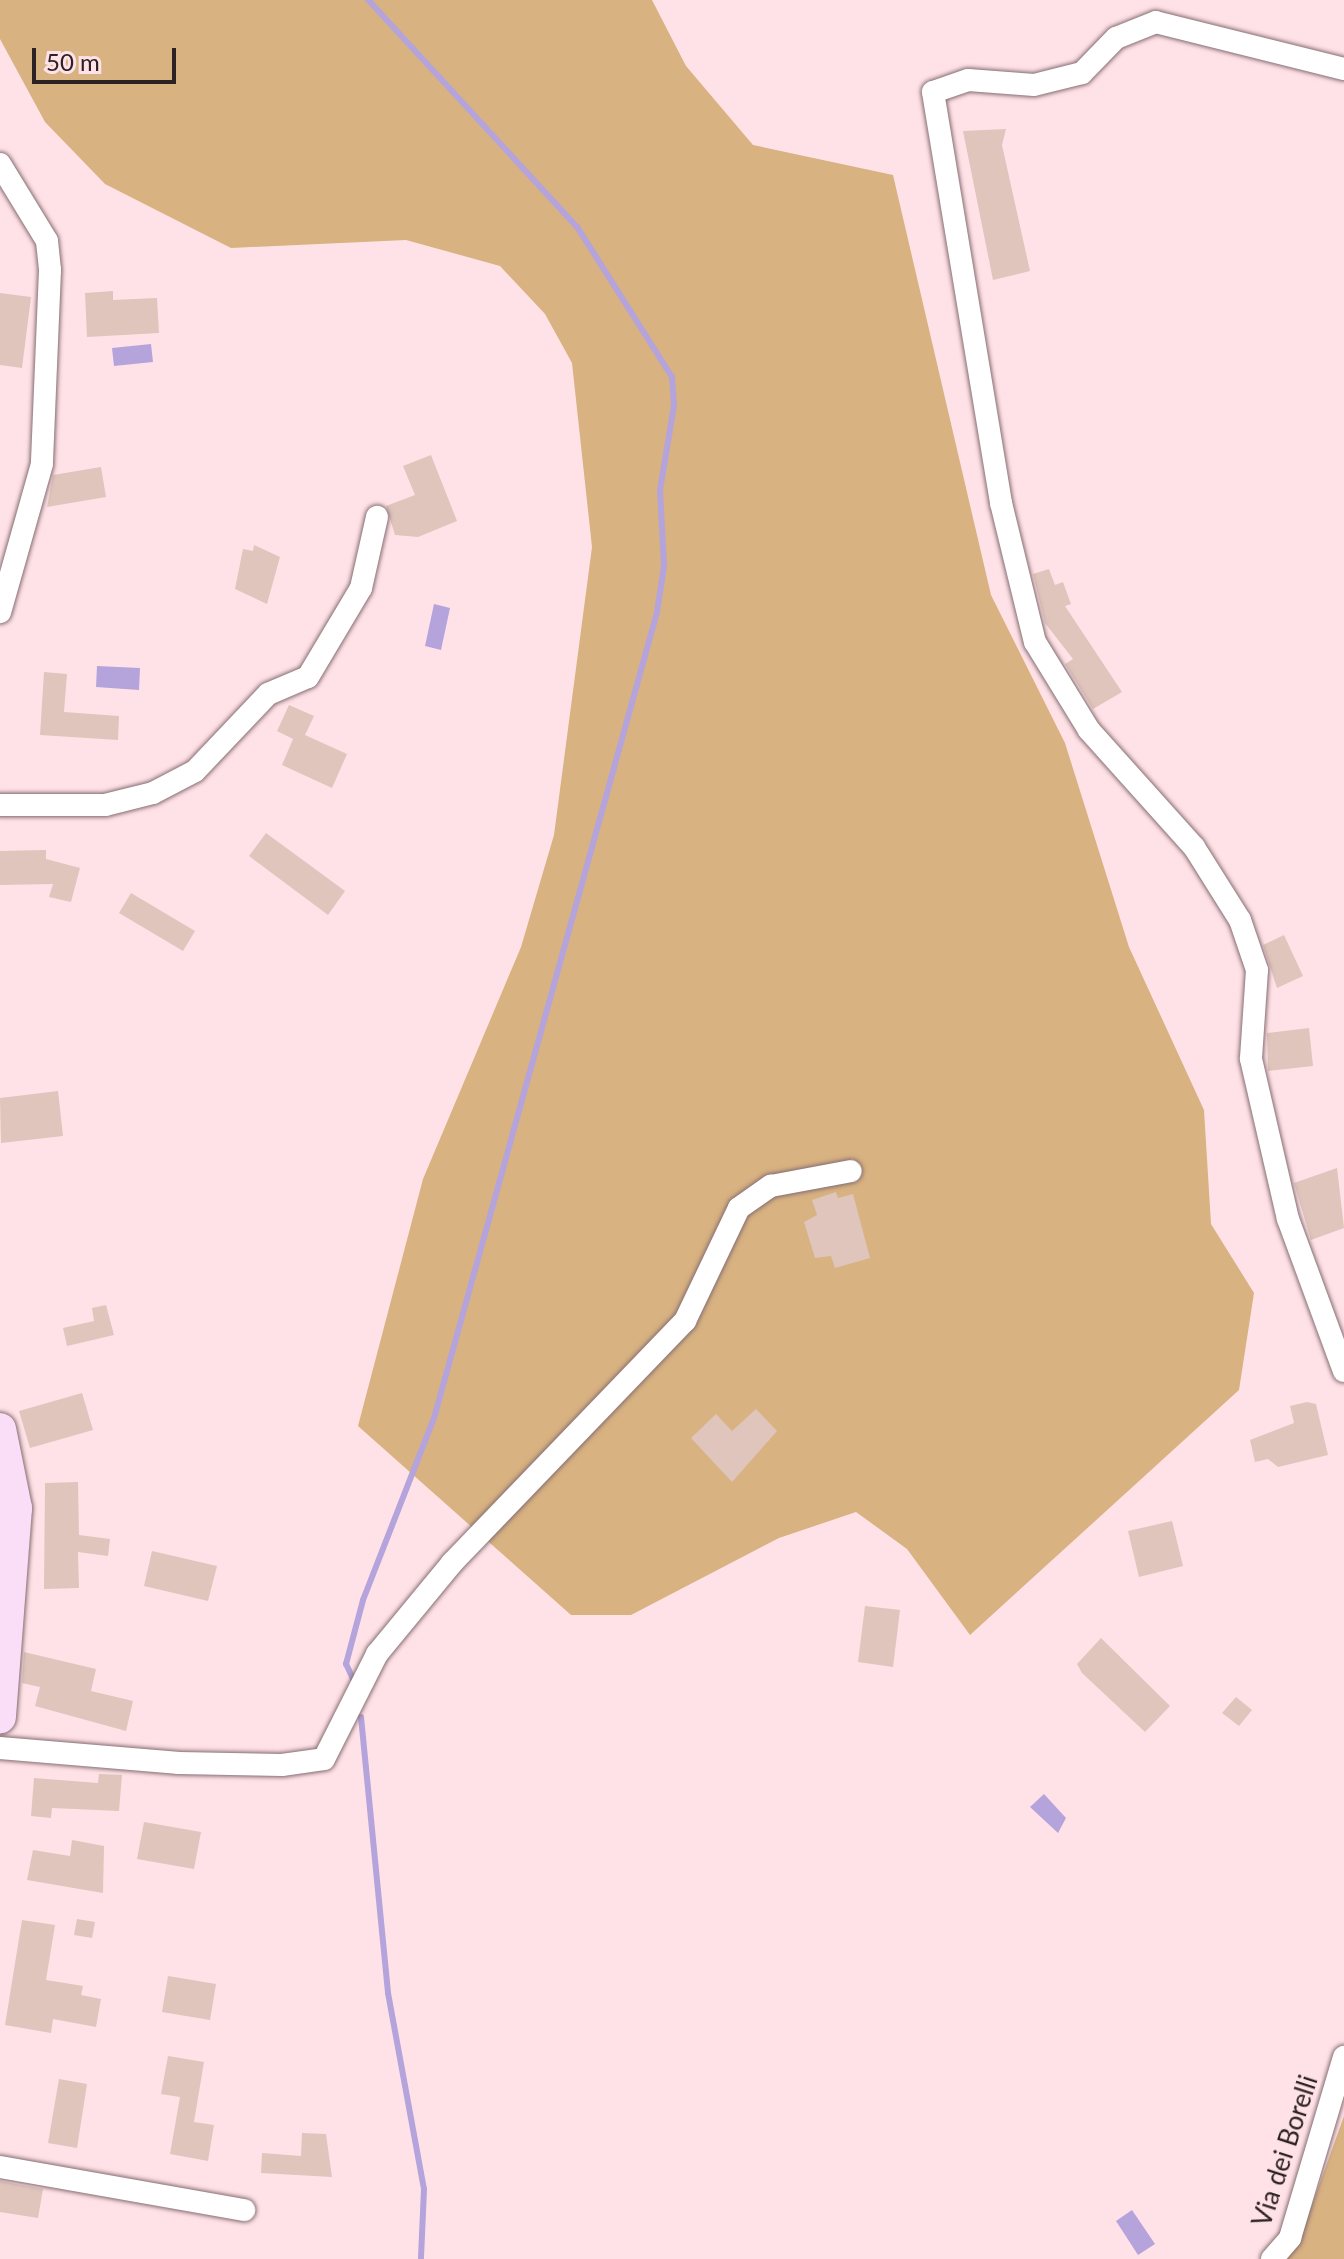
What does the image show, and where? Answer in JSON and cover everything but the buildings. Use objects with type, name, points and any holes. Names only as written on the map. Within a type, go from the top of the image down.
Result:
[{"type":"street","points":[[1344,69],[1156,22],[1116,38],[1082,73],[1034,85],[968,80],[933,92],[1001,503],[1035,642],[1089,730],[1194,847],[1240,920],[1257,970],[1249,1015],[1261,1103],[1288,1219],[1344,1371]]},
{"type":"street","points":[[0,164],[47,241],[50,270],[42,464],[0,612]]},
{"type":"street","points":[[0,805],[105,805],[153,793],[195,771],[268,694],[308,677],[361,588],[377,517]]},
{"type":"street","points":[[0,1748],[179,1763],[282,1765],[324,1759],[377,1654],[442,1574],[685,1321],[739,1208],[771,1186],[851,1171]]},
{"type":"street","points":[[0,1429],[16,1508],[0,1717]]},
{"type":"street","name":"Via dei Borelli","points":[[1272,2259],[1290,2238],[1344,2057]]},
{"type":"street","points":[[0,2167],[244,2210]]},
{"type":"shaded area","points":[[0,0],[652,0],[686,66],[753,145],[893,175],[991,595],[1065,743],[1129,947],[1204,1110],[1211,1224],[1254,1293],[1239,1390],[970,1635],[907,1549],[856,1512],[779,1538],[631,1615],[571,1615],[358,1426],[423,1179],[521,947],[554,835],[592,547],[572,363],[545,314],[500,266],[406,240],[231,248],[105,184],[45,122],[0,39]]},
{"type":"shaded area","points":[[151,344],[153,362],[114,366],[112,348]]},
{"type":"shaded area","points":[[434,604],[450,608],[441,650],[425,646]]},
{"type":"shaded area","points":[[97,666],[140,668],[139,690],[96,687]]},
{"type":"shaded area","points":[[1044,1794],[1066,1818],[1058,1833],[1030,1807]]},
{"type":"shaded area","points":[[1344,2116],[1344,2259],[1287,2259],[1303,2230]]},
{"type":"shaded area","points":[[1132,2210],[1155,2244],[1138,2255],[1116,2221]]},
{"type":"waterway","points":[[354,1681],[346,1664],[363,1600],[434,1418],[657,612],[664,566],[660,490],[674,405],[672,377],[577,227],[368,0]]},
{"type":"waterway","points":[[361,1717],[388,1993],[424,2189],[421,2259]]}]
